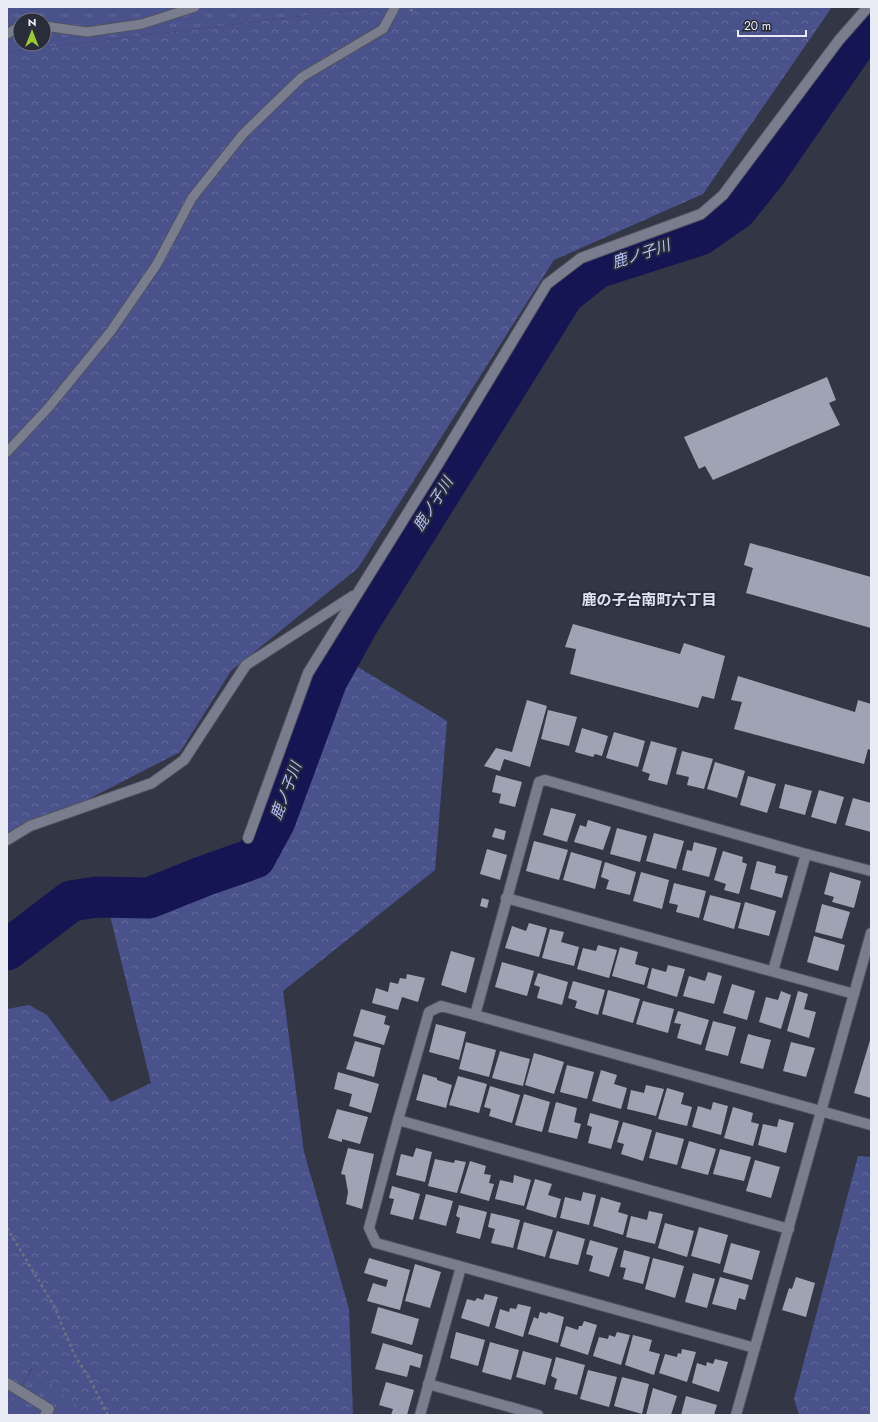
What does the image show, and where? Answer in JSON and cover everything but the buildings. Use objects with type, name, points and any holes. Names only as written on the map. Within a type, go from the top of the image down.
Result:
[{"type":"street","points":[[248,838],[308,673],[438,464],[547,284],[581,258],[701,214],[723,195],[838,40],[868,7]]},
{"type":"street","points":[[7,840],[30,826],[152,783],[184,760],[246,665],[356,594]]},
{"type":"street","points":[[475,1015],[539,782],[545,780],[871,871]]},
{"type":"street","points":[[773,972],[806,854]]},
{"type":"street","points":[[506,898],[854,994]]},
{"type":"street","points":[[736,1415],[871,933]]},
{"type":"street","points":[[755,1348],[376,1243],[368,1228],[429,1012],[441,1006],[821,1113],[871,1125]]},
{"type":"street","points":[[398,1120],[789,1229]]},
{"type":"street","points":[[420,1415],[460,1267]]},
{"type":"street","points":[[7,1382],[49,1409],[45,1415]]},
{"type":"street","points":[[428,1384],[538,1415]]},
{"type":"lane","points":[[52,27],[87,32],[142,24],[195,7]]},
{"type":"lane","points":[[7,452],[49,407],[111,331],[157,264],[192,198],[243,134],[302,77],[383,29],[395,7]]},
{"type":"path","points":[[7,1228],[54,1306],[74,1354],[89,1378],[108,1415]]},
{"type":"green space","points":[[7,7],[376,7],[52,47],[52,12],[12,12],[12,51],[7,52]]},
{"type":"green space","points":[[376,7],[832,7],[703,194],[554,260],[358,568],[231,671],[180,752],[7,841],[7,52],[52,52],[52,47]]},
{"type":"green space","points":[[356,666],[447,721],[435,870],[283,991],[304,1152],[349,1309],[353,1415],[87,1415],[32,1368],[7,1411],[7,1009],[29,1005],[47,1015],[111,1102],[151,1083],[106,899],[268,846]]},
{"type":"green space","points":[[858,1156],[871,1157],[871,1415],[799,1415],[794,1399]]},
{"type":"green space","points":[[49,1340],[149,1415],[7,1415],[7,1411]]},
{"type":"waterway","name":"鹿ノ子川","points":[[7,950],[71,901],[97,897],[149,898],[255,858],[275,821],[327,680],[358,624],[564,294],[597,268],[700,235],[737,209],[765,174],[855,44],[871,27]]},
{"type":"district","name":"鹿の子台南町六丁目","points":[[649,600]]}]
